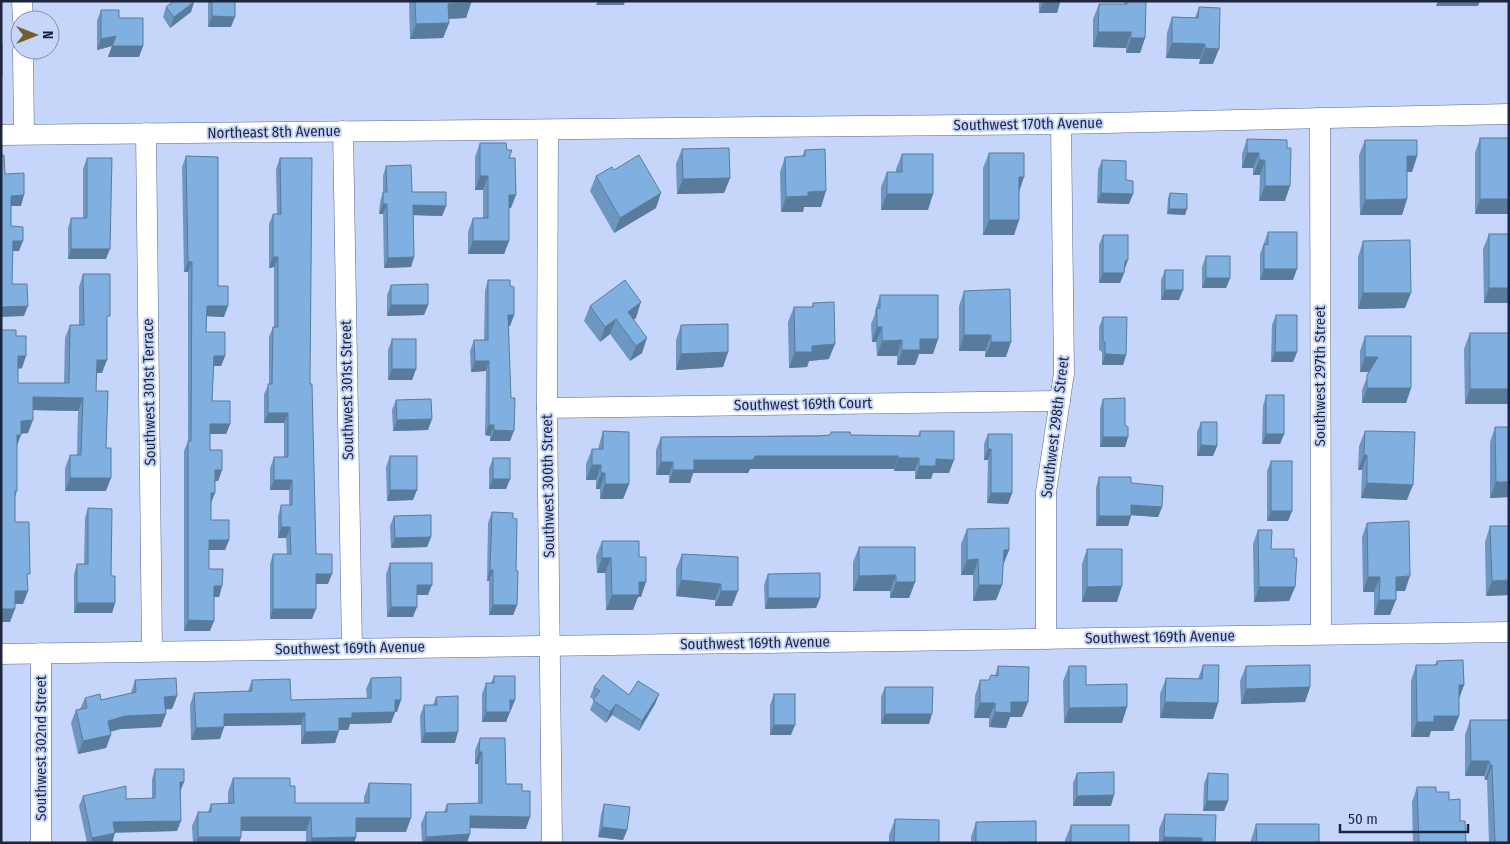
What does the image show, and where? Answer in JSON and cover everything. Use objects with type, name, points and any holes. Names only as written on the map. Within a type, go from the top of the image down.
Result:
[{"type":"street","points":[[23,60],[24,134]]},
{"type":"street","name":"Southwest 170th Avenue","points":[[548,130],[1061,124],[1509,114]]},
{"type":"street","name":"Southwest 297th Street","points":[[1320,118],[1321,634]]},
{"type":"street","name":"Southwest 298th Street","points":[[1046,639],[1046,492],[1064,373],[1061,124]]},
{"type":"street","name":"Northeast 8th Avenue","points":[[1,135],[548,130]]},
{"type":"street","name":"Southwest 300th Street","points":[[548,130],[547,408],[552,843]]},
{"type":"street","name":"Southwest 301st Street","points":[[343,131],[352,648]]},
{"type":"street","name":"Southwest 301st Terrace","points":[[146,133],[152,651]]},
{"type":"street","name":"Southwest 169th Court","points":[[547,408],[1060,401]]},
{"type":"street","name":"Southwest 169th Avenue","points":[[1,654],[1509,632]]},
{"type":"street","name":"Southwest 302nd Street","points":[[41,653],[41,843]]},
{"type":"building","points":[[174,1],[194,2],[174,17],[166,7]]},
{"type":"building","points":[[212,1],[235,1],[235,17],[212,16]]},
{"type":"building","points":[[415,1],[471,1],[471,3],[448,4],[449,23],[416,24]]},
{"type":"building","points":[[1043,1],[1060,1],[1060,2],[1043,3]]},
{"type":"building","points":[[1127,1],[1146,1],[1145,38],[1131,38],[1131,32],[1098,32],[1099,4],[1127,4]]},
{"type":"building","points":[[1199,7],[1220,8],[1219,49],[1205,48],[1205,44],[1172,43],[1172,17],[1198,18]]},
{"type":"building","points":[[101,10],[119,10],[119,18],[143,18],[143,46],[112,46],[116,36],[101,39]]},
{"type":"building","points":[[2,43],[2,77],[1,77]]},
{"type":"building","points":[[1480,138],[1509,138],[1509,199],[1480,199]]},
{"type":"building","points":[[1247,139],[1287,140],[1287,148],[1291,148],[1290,186],[1265,186],[1265,160],[1259,160],[1259,153],[1247,153]]},
{"type":"building","points":[[1365,140],[1417,140],[1417,156],[1407,156],[1407,199],[1365,200]]},
{"type":"building","points":[[480,143],[506,143],[507,150],[512,150],[509,158],[515,158],[516,195],[509,195],[509,241],[473,241],[473,218],[488,218],[488,176],[480,176]]},
{"type":"building","points":[[729,148],[730,178],[683,179],[682,149]]},
{"type":"building","points":[[825,149],[826,191],[808,192],[808,196],[786,197],[785,157],[805,156],[805,150]]},
{"type":"building","points":[[989,153],[1024,153],[1024,177],[1019,177],[1019,220],[989,220]]},
{"type":"building","points":[[902,154],[933,154],[933,194],[887,194],[887,172],[902,172]]},
{"type":"building","points":[[1,155],[4,155],[5,174],[24,173],[24,195],[11,196],[11,226],[23,227],[23,241],[13,241],[12,284],[27,284],[28,306],[1,307]]},
{"type":"building","points":[[639,155],[661,193],[620,218],[596,176],[612,167],[614,170]]},
{"type":"building","points":[[186,156],[218,157],[218,286],[228,286],[228,306],[207,306],[206,332],[225,332],[225,356],[214,356],[212,401],[230,401],[230,424],[210,424],[210,450],[222,450],[222,470],[215,470],[215,493],[211,493],[211,520],[229,520],[229,540],[209,540],[209,569],[223,569],[222,586],[214,586],[214,621],[188,620],[188,441],[191,441],[192,262],[188,262]]},
{"type":"building","points":[[87,158],[112,158],[110,249],[71,249],[71,218],[87,218]]},
{"type":"building","points":[[280,158],[312,158],[310,384],[312,384],[316,554],[332,554],[332,574],[316,574],[316,609],[273,609],[273,554],[291,554],[290,527],[281,527],[281,505],[292,505],[292,480],[274,480],[274,457],[288,457],[288,413],[268,413],[268,384],[272,384],[273,327],[278,327],[278,257],[273,257],[273,214],[281,214]]},
{"type":"building","points":[[1102,160],[1126,161],[1126,180],[1133,181],[1133,194],[1101,193]]},
{"type":"building","points":[[411,165],[412,192],[446,192],[446,206],[413,205],[414,257],[388,258],[387,204],[383,204],[383,192],[387,192],[386,166]]},
{"type":"building","points":[[1170,193],[1187,194],[1187,209],[1169,209]]},
{"type":"building","points":[[1268,232],[1297,232],[1297,269],[1264,269],[1264,244],[1268,245]]},
{"type":"building","points":[[1489,234],[1509,234],[1509,288],[1489,288]]},
{"type":"building","points":[[1103,235],[1128,235],[1128,260],[1125,261],[1124,273],[1103,273]]},
{"type":"building","points":[[1410,240],[1411,293],[1363,293],[1363,241]]},
{"type":"building","points":[[1206,256],[1230,256],[1230,278],[1206,278]]},
{"type":"building","points":[[1165,270],[1183,270],[1183,290],[1165,290]]},
{"type":"building","points":[[83,274],[110,274],[110,316],[107,316],[107,360],[97,360],[96,391],[108,391],[106,448],[111,448],[111,478],[70,478],[70,455],[81,455],[83,398],[33,397],[33,420],[21,421],[21,435],[17,435],[17,491],[15,491],[15,522],[29,522],[30,574],[27,574],[28,591],[15,591],[15,609],[1,609],[1,330],[16,330],[16,336],[26,336],[26,356],[18,356],[18,383],[69,383],[70,325],[84,325]]},
{"type":"building","points":[[488,280],[510,280],[510,286],[514,287],[514,315],[508,315],[511,398],[515,398],[514,431],[494,430],[494,425],[489,425],[489,361],[475,361],[474,340],[488,340]]},
{"type":"building","points":[[625,280],[641,302],[628,312],[647,338],[636,346],[616,319],[605,327],[590,306]]},
{"type":"building","points":[[428,284],[428,305],[391,305],[391,285]]},
{"type":"building","points":[[1010,289],[1011,342],[991,342],[991,335],[964,335],[964,291]]},
{"type":"building","points":[[880,295],[938,295],[938,339],[920,339],[920,350],[902,350],[902,340],[882,341],[882,327],[877,327],[877,308],[880,308]]},
{"type":"building","points":[[834,302],[835,344],[812,346],[812,352],[795,352],[794,307],[813,307],[813,303]]},
{"type":"building","points":[[1276,315],[1297,315],[1297,352],[1275,352]]},
{"type":"building","points":[[1103,317],[1127,317],[1126,355],[1105,354]]},
{"type":"building","points":[[728,324],[728,352],[681,354],[681,325]]},
{"type":"building","points":[[1470,333],[1509,333],[1509,389],[1470,389]]},
{"type":"building","points":[[1365,336],[1411,336],[1411,388],[1367,388],[1367,375],[1378,357],[1365,357]]},
{"type":"building","points":[[392,339],[416,339],[416,369],[392,369]]},
{"type":"building","points":[[1266,395],[1284,395],[1284,434],[1266,434]]},
{"type":"building","points":[[1125,398],[1125,425],[1128,427],[1128,437],[1103,437],[1103,399]]},
{"type":"building","points":[[431,399],[432,419],[397,420],[396,400]]},
{"type":"building","points":[[1201,422],[1217,422],[1217,446],[1201,445]]},
{"type":"building","points":[[1495,427],[1509,427],[1509,482],[1496,482]]},
{"type":"building","points":[[603,431],[629,432],[629,484],[605,484],[605,473],[601,473],[601,465],[592,465],[592,449],[603,449]]},
{"type":"building","points":[[920,431],[954,431],[954,460],[936,459],[936,466],[919,466],[919,458],[898,458],[898,456],[755,456],[753,460],[694,460],[694,470],[673,470],[673,462],[661,462],[661,437],[818,436],[830,435],[831,432],[850,432],[851,435],[920,436]]},
{"type":"building","points":[[1365,431],[1415,432],[1413,485],[1367,483],[1367,455],[1364,455]]},
{"type":"building","points":[[988,434],[1012,434],[1012,493],[991,493],[991,449],[988,449]]},
{"type":"building","points":[[390,456],[417,456],[417,490],[390,490]]},
{"type":"building","points":[[493,458],[510,458],[510,479],[493,479]]},
{"type":"building","points":[[1271,461],[1292,461],[1292,511],[1271,511]]},
{"type":"building","points":[[1099,477],[1131,477],[1131,483],[1163,486],[1162,507],[1131,505],[1131,516],[1099,516]]},
{"type":"building","points":[[88,508],[112,509],[111,576],[115,576],[115,603],[77,603],[77,564],[88,564]]},
{"type":"building","points":[[492,512],[513,513],[513,518],[517,519],[517,605],[493,605],[493,570],[490,570]]},
{"type":"building","points":[[431,515],[431,537],[395,538],[394,516]]},
{"type":"building","points":[[1409,521],[1410,576],[1396,577],[1396,600],[1379,600],[1380,577],[1368,577],[1367,523]]},
{"type":"building","points":[[1490,526],[1509,526],[1509,580],[1492,581]]},
{"type":"building","points":[[1009,528],[1009,550],[1004,550],[1002,585],[979,585],[978,559],[967,560],[967,529]]},
{"type":"building","points":[[1258,530],[1272,530],[1271,549],[1294,549],[1294,558],[1297,558],[1295,587],[1259,587]]},
{"type":"building","points":[[602,541],[639,541],[639,557],[646,557],[646,582],[639,582],[639,595],[612,595],[611,558],[602,558]]},
{"type":"building","points":[[859,547],[915,547],[915,582],[896,582],[896,575],[859,576]]},
{"type":"building","points":[[1087,549],[1122,549],[1122,586],[1087,587]]},
{"type":"building","points":[[682,554],[738,557],[738,591],[721,591],[721,584],[681,580]]},
{"type":"building","points":[[390,563],[432,563],[432,585],[417,585],[417,607],[391,607]]},
{"type":"building","points":[[820,573],[820,598],[768,598],[768,574]]},
{"type":"building","points":[[1463,660],[1464,685],[1459,685],[1459,716],[1434,716],[1434,722],[1417,722],[1416,665],[1437,665],[1437,661]]},
{"type":"building","points":[[1203,665],[1219,665],[1218,703],[1165,702],[1166,678],[1202,679]]},
{"type":"building","points":[[1310,665],[1310,687],[1246,689],[1246,666]]},
{"type":"building","points":[[998,666],[1029,667],[1028,702],[1011,702],[1011,713],[995,712],[995,703],[980,703],[980,680],[989,680],[991,675],[998,676]]},
{"type":"building","points":[[1069,666],[1086,666],[1086,685],[1127,684],[1127,707],[1069,708]]},
{"type":"building","points":[[603,675],[629,695],[638,681],[659,694],[642,721],[616,704],[610,712],[593,700],[600,691],[594,687]]},
{"type":"building","points":[[494,676],[515,676],[515,700],[510,700],[510,712],[486,712],[486,683],[494,683]]},
{"type":"building","points":[[401,677],[401,700],[395,700],[395,712],[352,713],[352,718],[339,718],[339,731],[305,732],[305,713],[224,714],[224,727],[196,728],[194,693],[252,691],[252,680],[290,679],[291,700],[371,698],[371,678]]},
{"type":"building","points":[[176,678],[177,696],[164,697],[166,714],[125,716],[108,721],[111,735],[83,741],[76,710],[87,708],[85,698],[100,694],[101,700],[136,692],[135,680]]},
{"type":"building","points":[[885,687],[933,687],[932,714],[885,714]]},
{"type":"building","points":[[774,694],[795,694],[795,725],[774,725]]},
{"type":"building","points":[[458,696],[458,732],[425,733],[424,705],[437,705],[436,697]]},
{"type":"building","points":[[1470,720],[1509,720],[1509,842],[1495,842],[1492,765],[1490,765],[1489,761],[1471,761]]},
{"type":"building","points":[[480,738],[505,738],[506,784],[522,784],[522,791],[530,791],[530,817],[470,816],[470,834],[426,837],[426,812],[447,812],[447,804],[482,803],[482,752],[479,752]]},
{"type":"building","points":[[155,769],[184,769],[184,782],[180,782],[181,821],[113,822],[115,833],[92,838],[83,796],[126,786],[126,799],[155,798]]},
{"type":"building","points":[[1114,772],[1114,795],[1077,796],[1077,773]]},
{"type":"building","points":[[1208,773],[1228,774],[1228,801],[1207,801]]},
{"type":"building","points":[[233,778],[290,778],[290,786],[295,786],[295,803],[369,803],[369,783],[411,784],[411,818],[356,818],[356,837],[312,838],[311,817],[241,817],[241,837],[198,837],[198,812],[211,812],[211,804],[234,803]]},
{"type":"building","points":[[1417,787],[1436,787],[1436,792],[1449,792],[1449,800],[1460,799],[1460,821],[1465,821],[1466,843],[1419,843]]},
{"type":"building","points":[[604,804],[630,807],[627,830],[602,827]]},
{"type":"building","points":[[1165,814],[1216,815],[1215,843],[1202,843],[1202,838],[1164,837]]},
{"type":"building","points":[[895,819],[939,820],[939,843],[894,843]]},
{"type":"building","points":[[1036,821],[1036,842],[976,843],[976,822]]},
{"type":"building","points":[[1256,824],[1319,824],[1319,843],[1257,843]]},
{"type":"building","points":[[1071,825],[1129,825],[1129,843],[1071,843]]}]
